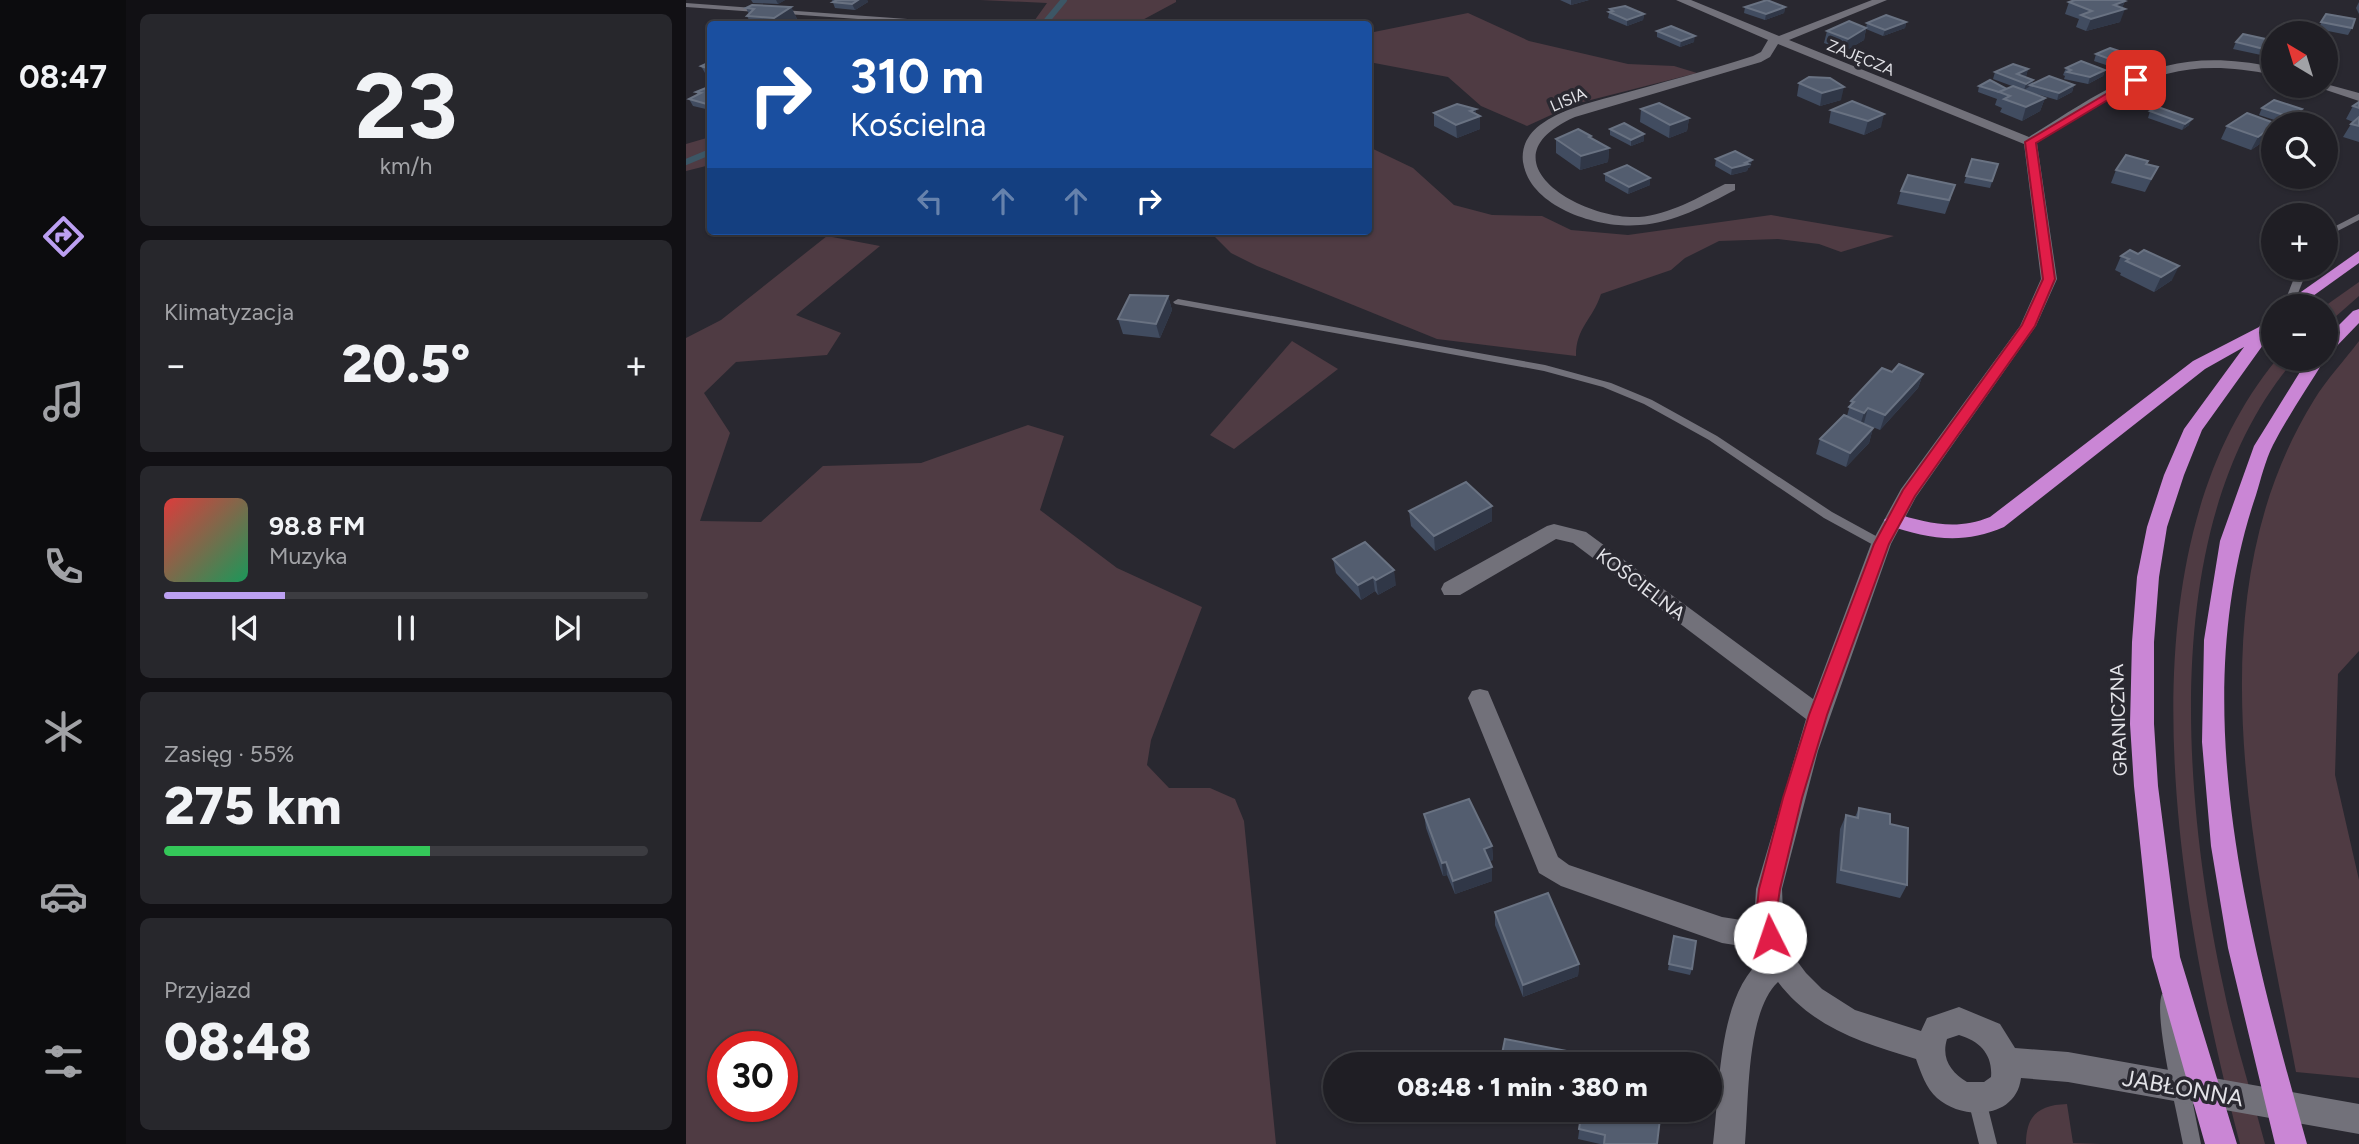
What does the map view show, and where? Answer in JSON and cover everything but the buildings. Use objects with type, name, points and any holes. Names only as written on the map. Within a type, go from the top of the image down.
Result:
[{"type":"highway","points":[[2305,294],[2359,256]]},
{"type":"highway","points":[[2338,335],[2359,314]]},
{"type":"highway","points":[[1894,520],[1956,534],[1983,529],[1997,522],[2199,365],[2261,330]]},
{"type":"highway","name":"GRANICZNA","points":[[2221,1144],[2166,957],[2142,724],[2143,642],[2148,577],[2157,527],[2193,429],[2261,336]]},
{"type":"highway","points":[[2291,1144],[2256,1016],[2233,907],[2221,815],[2214,715],[2215,622],[2228,545],[2248,479],[2290,393],[2307,371]]},
{"type":"street","name":"ZAJĘCZA","points":[[1681,0],[2030,142]]},
{"type":"street","points":[[1778,40],[1882,0]]},
{"type":"street","name":"LISIA","points":[[1730,187],[1664,216],[1640,221],[1613,220],[1571,206],[1543,190],[1532,176],[1528,159],[1530,144],[1543,129],[1563,118],[1598,105],[1757,59],[1766,54],[1770,43],[1778,40]]},
{"type":"street","points":[[1928,1048],[1837,1018],[1813,1003],[1775,950],[1766,916],[1769,889],[1818,715],[1881,544],[1908,494],[2028,326],[2049,279],[2030,142],[2120,88],[2169,67],[2225,60],[2261,68]]},
{"type":"street","points":[[2338,91],[2359,97]]},
{"type":"street","name":"KOŚCIELNA","points":[[1452,589],[1554,531],[1579,537],[1818,715]]},
{"type":"street","points":[[1480,698],[1548,865],[1560,874],[1775,950]]},
{"type":"street","points":[[1729,1144],[1744,1025],[1753,991],[1775,950]]},
{"type":"street","points":[[1959,1021],[1971,1023],[1994,1038],[2007,1062],[2005,1085],[1998,1093],[1977,1100],[1964,1098],[1942,1083],[1930,1060],[1928,1048],[1937,1028],[1959,1021]]},
{"type":"street","name":"JABŁONNA","points":[[2007,1062],[2068,1066],[2359,1119]]},
{"type":"lane","points":[[686,5],[907,21]]},
{"type":"lane","points":[[2338,228],[2359,217]]},
{"type":"lane","points":[[1178,302],[1545,368],[1607,385],[1648,402],[1713,438],[1828,515],[1881,544]]},
{"type":"lane","points":[[2166,957],[2169,1024],[2192,1144]]},
{"type":"lane","points":[[1977,1100],[1988,1144]]},
{"type":"shaded area","points":[[980,0],[1176,0],[1141,21],[1034,21],[1047,3]]},
{"type":"shaded area","points":[[1468,13],[1529,41],[1628,64],[1674,66],[1697,73],[1575,104],[1527,126],[1481,106],[1448,77],[1372,63],[1372,32]]},
{"type":"shaded area","points":[[707,138],[707,166],[686,171],[686,144]]},
{"type":"shaded area","points":[[1372,148],[1413,168],[1454,205],[1492,215],[1542,216],[1571,230],[1628,235],[1771,215],[1894,236],[1841,252],[1819,244],[1778,239],[1719,241],[1685,258],[1671,270],[1601,294],[1579,338],[1576,356],[1437,339],[1231,253],[1213,235],[1372,235]]},
{"type":"shaded area","points":[[827,236],[880,246],[796,315],[841,333],[827,355],[736,362],[704,393],[730,433],[700,521],[761,522],[823,466],[921,463],[1028,425],[1064,436],[1040,510],[1117,568],[1202,607],[1151,740],[1147,765],[1169,788],[1210,788],[1235,799],[1244,821],[1276,1144],[686,1144],[686,338],[721,320]]},
{"type":"shaded area","points":[[2359,282],[2359,296],[2338,314],[2338,297]]},
{"type":"shaded area","points":[[1292,341],[1338,369],[1234,449],[1210,435]]},
{"type":"shaded area","points":[[2359,341],[2359,651],[2338,674],[2335,775],[2359,880],[2359,1078],[2296,1072],[2264,905],[2251,818],[2243,731],[2243,644],[2253,559],[2276,478],[2314,400]]},
{"type":"shaded area","points":[[2269,371],[2287,371],[2251,424],[2220,497],[2201,577],[2192,660],[2192,745],[2198,829],[2209,910],[2227,1005],[2265,1144],[2240,1144],[2218,1052],[2197,952],[2182,847],[2174,740],[2177,635],[2193,534],[2225,441]]},
{"type":"shaded area","points":[[2067,1104],[2073,1143],[2101,1144],[2026,1144],[2028,1126],[2036,1114],[2042,1109]]},
{"type":"waterway","points":[[1046,21],[1064,0]]},
{"type":"waterway","points":[[686,162],[707,153]]},
{"type":"route","points":[[1770,937],[1766,916],[1769,889],[1792,798],[1818,715],[1881,544],[1908,494],[2028,326],[2049,279],[2030,142],[2136,80]]}]
